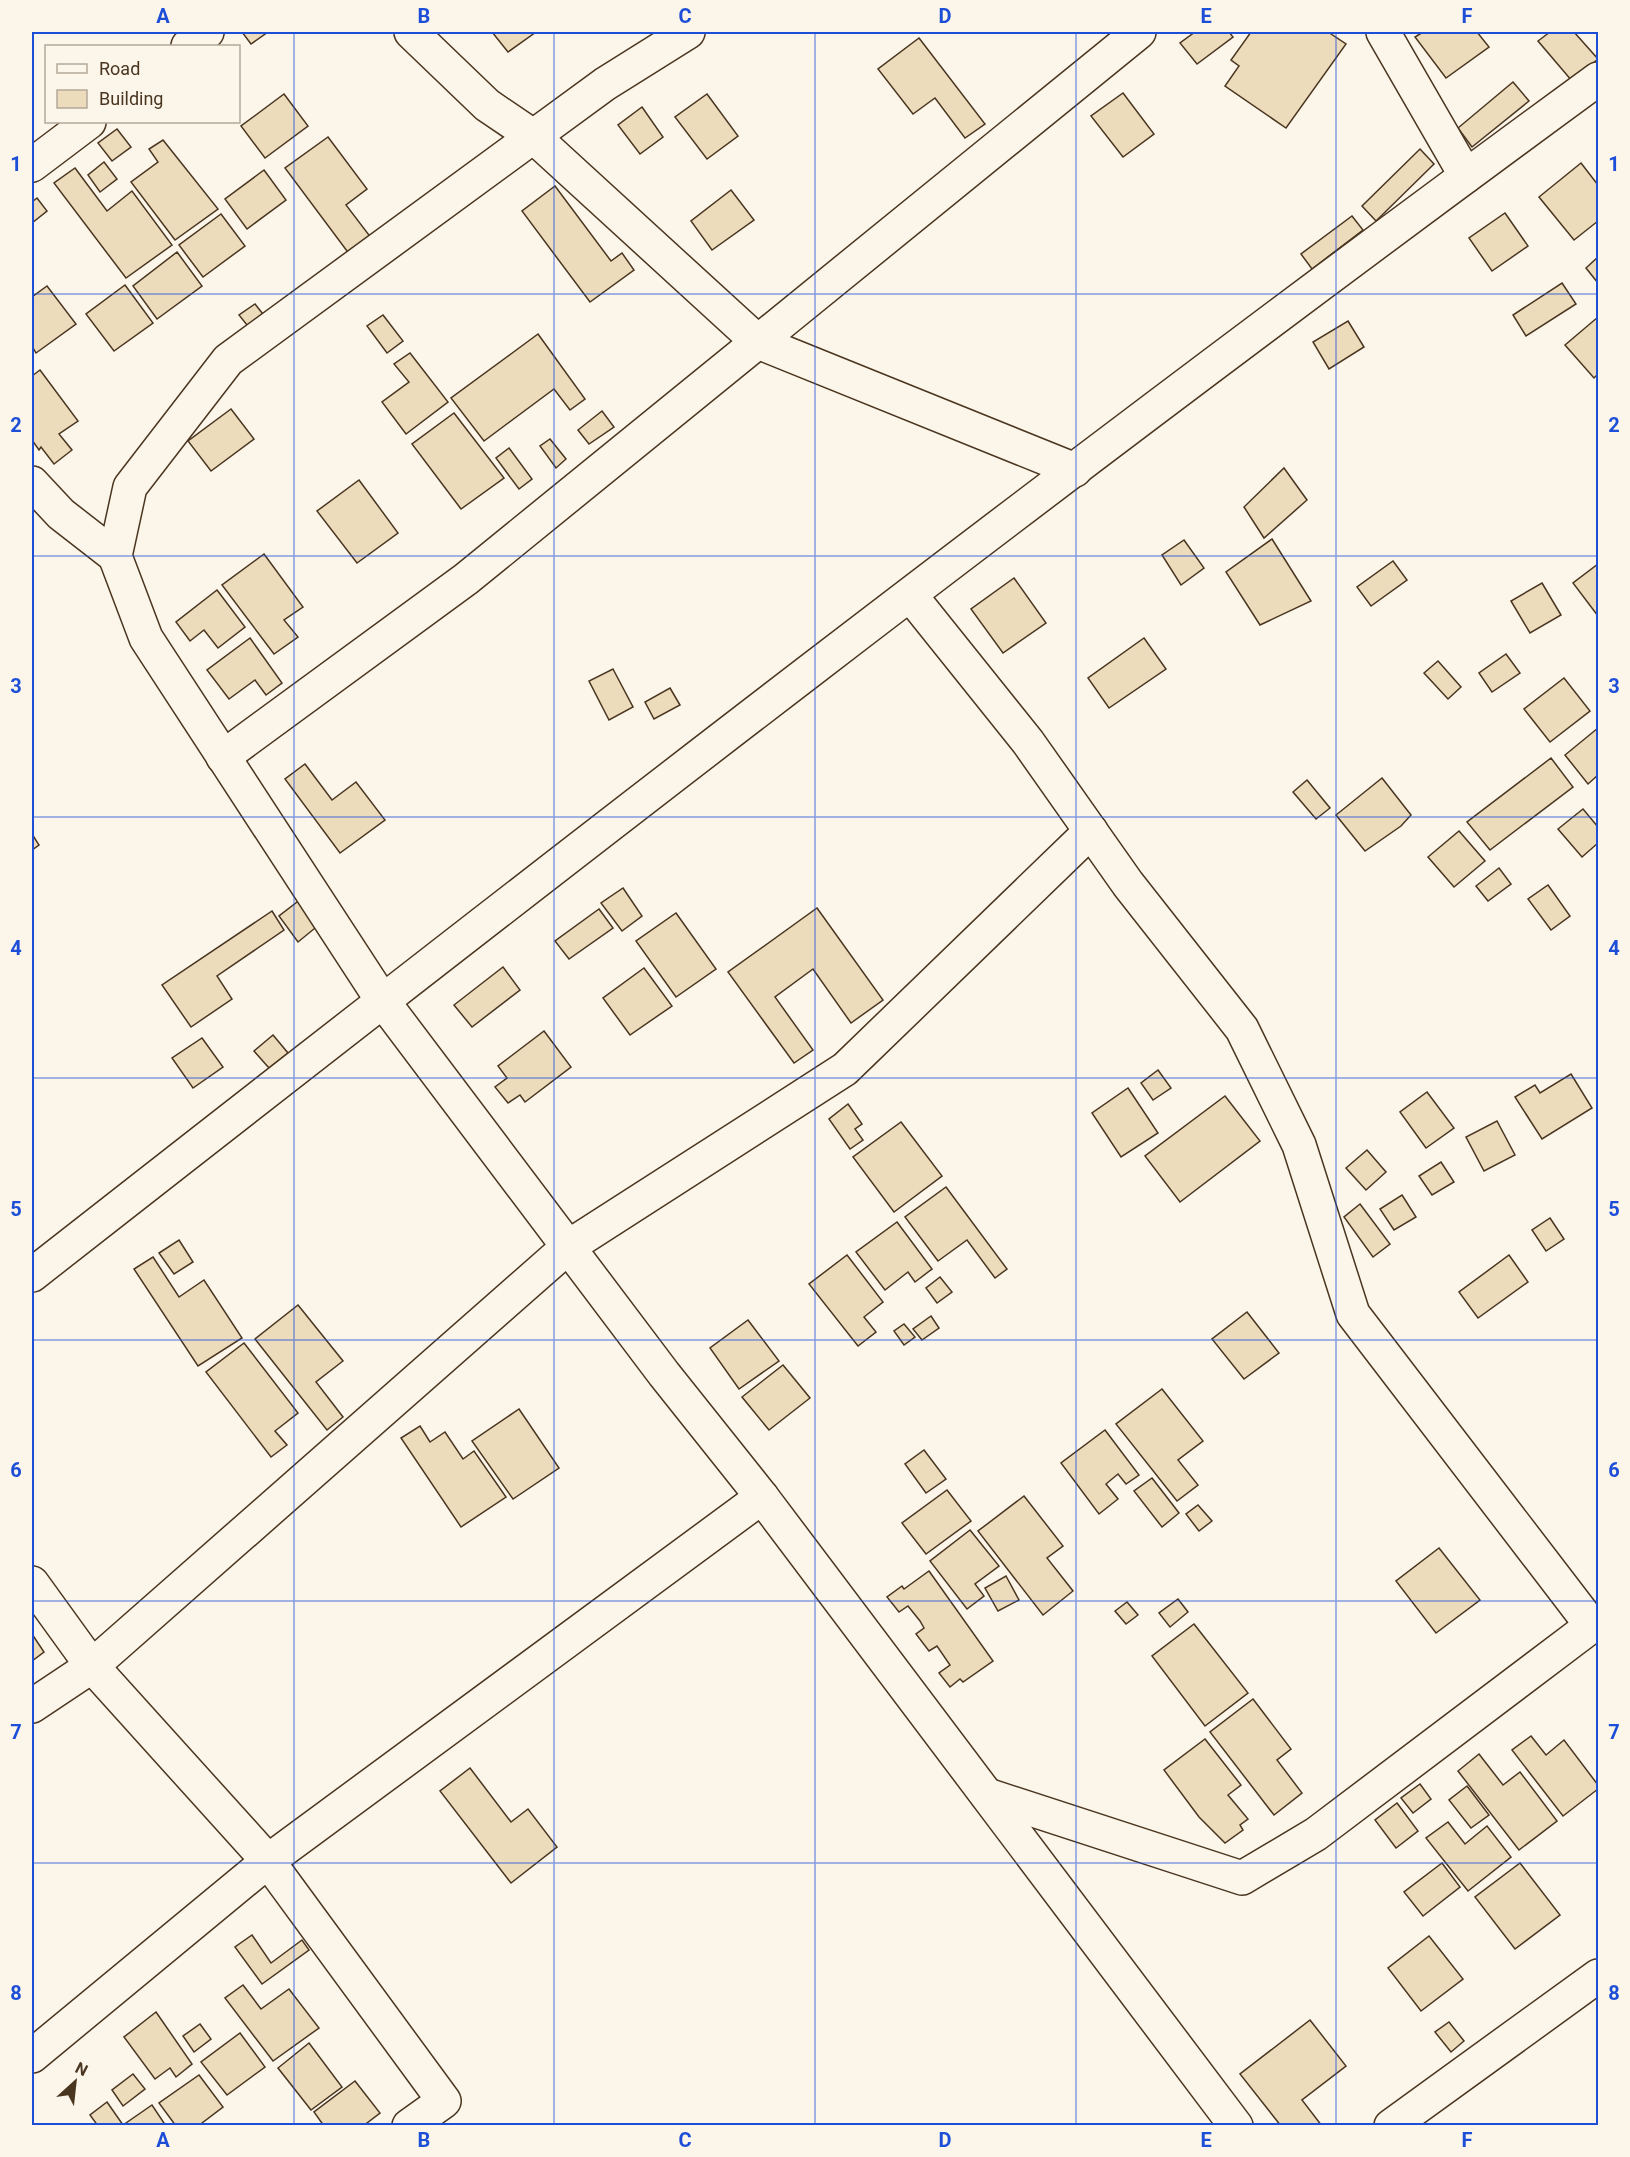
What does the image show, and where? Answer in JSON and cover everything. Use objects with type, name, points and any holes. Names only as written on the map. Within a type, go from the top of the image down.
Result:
[{"type":"street","points":[[189,45],[207,32]]},
{"type":"street","points":[[411,32],[487,105],[534,137],[758,342],[1075,470]]},
{"type":"street","points":[[115,556],[130,487],[228,360],[605,84],[688,32]]},
{"type":"street","points":[[223,757],[466,579],[1139,32]]},
{"type":"street","points":[[1383,32],[1466,176]]},
{"type":"street","points":[[32,1275],[382,1000],[1075,470],[1599,79]]},
{"type":"street","points":[[32,165],[88,123]]},
{"type":"street","points":[[32,483],[60,514],[115,556],[146,638],[382,1000],[664,1374],[762,1497],[1236,2126]]},
{"type":"street","points":[[911,596],[1028,742],[1128,884],[1242,1029],[1299,1145],[1353,1314],[1595,1624],[1316,1834],[1242,1878],[987,1795]]},
{"type":"street","points":[[32,1707],[92,1666],[568,1247],[845,1069],[1091,831]]},
{"type":"street","points":[[32,2056],[268,1861],[762,1497]]},
{"type":"street","points":[[32,1583],[92,1666],[268,1861],[444,2101],[409,2126]]},
{"type":"street","points":[[1391,2126],[1599,1976]]},
{"type":"building","points":[[242,32],[268,32],[251,44]]},
{"type":"building","points":[[492,32],[536,32],[508,52]]},
{"type":"building","points":[[1195,32],[1229,32],[1233,37],[1197,64],[1180,43]]},
{"type":"building","points":[[1251,32],[1328,32],[1346,44],[1286,128],[1225,86],[1239,66],[1231,60]]},
{"type":"building","points":[[1423,32],[1477,32],[1489,47],[1446,78],[1415,37]]},
{"type":"building","points":[[1550,32],[1574,32],[1598,59],[1572,81],[1538,41]]},
{"type":"building","points":[[919,38],[985,124],[965,138],[935,98],[913,114],[878,69]]},
{"type":"building","points":[[1513,82],[1529,101],[1472,147],[1458,128]]},
{"type":"building","points":[[1123,93],[1154,134],[1123,157],[1091,116]]},
{"type":"building","points":[[284,94],[308,126],[265,158],[241,126]]},
{"type":"building","points":[[707,94],[738,136],[707,159],[675,117]]},
{"type":"building","points":[[642,107],[663,137],[640,154],[618,125]]},
{"type":"building","points":[[117,129],[131,147],[112,161],[98,143]]},
{"type":"building","points":[[328,137],[367,189],[346,205],[372,239],[350,255],[285,168]]},
{"type":"building","points":[[163,140],[218,209],[175,240],[131,182],[158,162],[149,149]]},
{"type":"building","points":[[1420,149],[1434,164],[1376,221],[1362,206]]},
{"type":"building","points":[[104,162],[117,179],[100,192],[88,175]]},
{"type":"building","points":[[1581,163],[1598,185],[1598,221],[1574,240],[1539,197]]},
{"type":"building","points":[[75,168],[107,211],[132,191],[172,245],[126,278],[54,183]]},
{"type":"building","points":[[264,170],[286,200],[247,229],[225,199]]},
{"type":"building","points":[[555,186],[611,261],[622,253],[634,270],[590,302],[522,211]]},
{"type":"building","points":[[731,190],[754,220],[712,250],[691,221]]},
{"type":"building","points":[[37,198],[47,211],[32,223],[32,202]]},
{"type":"building","points":[[1505,213],[1528,246],[1492,271],[1469,238]]},
{"type":"building","points":[[221,214],[245,246],[203,277],[179,245]]},
{"type":"building","points":[[1352,216],[1363,230],[1312,269],[1301,254]]},
{"type":"building","points":[[177,252],[202,286],[157,319],[133,286]]},
{"type":"building","points":[[1598,257],[1598,283],[1586,268]]},
{"type":"building","points":[[1562,283],[1576,304],[1526,336],[1513,315]]},
{"type":"building","points":[[125,285],[153,323],[114,351],[86,314]]},
{"type":"building","points":[[47,286],[76,324],[36,353],[32,346],[32,297]]},
{"type":"building","points":[[255,304],[266,318],[251,330],[239,315]]},
{"type":"building","points":[[383,315],[403,341],[387,353],[367,326]]},
{"type":"building","points":[[1598,317],[1598,374],[1594,378],[1565,345]]},
{"type":"building","points":[[1348,321],[1364,347],[1329,369],[1313,342]]},
{"type":"building","points":[[538,334],[585,399],[570,410],[554,389],[484,441],[451,398]]},
{"type":"building","points":[[410,353],[448,402],[406,434],[382,402],[409,382],[394,364]]},
{"type":"building","points":[[40,370],[78,421],[59,434],[72,450],[54,464],[41,447],[39,450],[32,440],[32,376]]},
{"type":"building","points":[[231,409],[254,439],[211,471],[188,441]]},
{"type":"building","points":[[602,411],[614,427],[589,444],[578,430]]},
{"type":"building","points":[[454,413],[504,478],[461,509],[412,444]]},
{"type":"building","points":[[550,439],[566,459],[556,468],[540,446]]},
{"type":"building","points":[[509,448],[532,479],[519,489],[496,458]]},
{"type":"building","points":[[1284,468],[1307,500],[1264,538],[1244,507]]},
{"type":"building","points":[[359,480],[398,533],[357,563],[317,511]]},
{"type":"building","points":[[1272,539],[1311,601],[1260,625],[1226,572]]},
{"type":"building","points":[[1184,540],[1204,568],[1181,585],[1162,555]]},
{"type":"building","points":[[264,554],[303,607],[284,620],[298,637],[274,654],[222,585]]},
{"type":"building","points":[[1393,561],[1407,580],[1371,606],[1357,587]]},
{"type":"building","points":[[1598,564],[1598,616],[1573,583]]},
{"type":"building","points":[[1014,578],[1046,623],[1003,653],[971,609]]},
{"type":"building","points":[[1542,583],[1561,615],[1530,633],[1511,601]]},
{"type":"building","points":[[217,590],[245,627],[218,648],[204,630],[190,641],[176,622]]},
{"type":"building","points":[[250,638],[282,683],[266,695],[255,680],[229,699],[207,670]]},
{"type":"building","points":[[1144,638],[1166,669],[1109,708],[1088,678]]},
{"type":"building","points":[[1506,654],[1520,673],[1492,692],[1479,673]]},
{"type":"building","points":[[1438,661],[1461,687],[1448,699],[1424,673]]},
{"type":"building","points":[[613,669],[633,707],[609,720],[589,681]]},
{"type":"building","points":[[1564,678],[1590,711],[1550,742],[1524,709]]},
{"type":"building","points":[[670,688],[680,705],[654,719],[645,702]]},
{"type":"building","points":[[1598,728],[1598,775],[1588,784],[1565,755]]},
{"type":"building","points":[[1551,758],[1573,787],[1490,850],[1467,822]]},
{"type":"building","points":[[305,764],[332,800],[356,782],[385,820],[340,853],[285,779]]},
{"type":"building","points":[[1382,778],[1411,815],[1401,826],[1365,851],[1336,815]]},
{"type":"building","points":[[1307,780],[1330,808],[1316,819],[1293,792]]},
{"type":"building","points":[[1583,809],[1598,827],[1598,843],[1582,857],[1558,829]]},
{"type":"building","points":[[1459,831],[1485,861],[1454,887],[1428,857]]},
{"type":"building","points":[[32,834],[39,845],[32,850]]},
{"type":"building","points":[[1499,868],[1511,884],[1488,901],[1476,886]]},
{"type":"building","points":[[1548,885],[1570,916],[1551,930],[1528,899]]},
{"type":"building","points":[[623,888],[642,916],[622,931],[601,903]]},
{"type":"building","points":[[301,899],[320,924],[298,942],[279,916]]},
{"type":"building","points":[[817,908],[883,1000],[851,1023],[813,969],[775,997],[813,1050],[794,1063],[728,972]]},
{"type":"building","points":[[599,909],[613,928],[569,959],[555,941]]},
{"type":"building","points":[[272,911],[284,930],[217,976],[232,999],[191,1027],[162,985]]},
{"type":"building","points":[[676,913],[716,969],[676,997],[636,941]]},
{"type":"building","points":[[503,967],[520,990],[472,1027],[454,1005]]},
{"type":"building","points":[[644,968],[672,1006],[630,1035],[603,998]]},
{"type":"building","points":[[544,1031],[571,1067],[525,1102],[520,1095],[508,1103],[495,1087],[507,1078],[498,1066]]},
{"type":"building","points":[[273,1035],[288,1053],[269,1068],[254,1051]]},
{"type":"building","points":[[202,1038],[223,1067],[193,1088],[172,1058]]},
{"type":"building","points":[[1158,1070],[1171,1088],[1153,1100],[1141,1083]]},
{"type":"building","points":[[1571,1074],[1592,1108],[1542,1139],[1515,1097],[1535,1085],[1540,1093]]},
{"type":"building","points":[[1128,1088],[1158,1133],[1121,1157],[1092,1113]]},
{"type":"building","points":[[1427,1092],[1454,1128],[1426,1148],[1400,1112]]},
{"type":"building","points":[[1225,1096],[1260,1141],[1180,1202],[1145,1156]]},
{"type":"building","points":[[848,1104],[862,1124],[855,1129],[863,1140],[850,1149],[829,1119]]},
{"type":"building","points":[[1497,1121],[1515,1155],[1484,1171],[1466,1137]]},
{"type":"building","points":[[901,1122],[942,1176],[894,1212],[853,1157]]},
{"type":"building","points":[[1367,1150],[1386,1172],[1366,1190],[1346,1168]]},
{"type":"building","points":[[1441,1162],[1454,1182],[1432,1195],[1419,1176]]},
{"type":"building","points":[[946,1187],[1007,1269],[995,1278],[967,1240],[938,1261],[905,1217]]},
{"type":"building","points":[[1402,1195],[1416,1217],[1394,1230],[1380,1209]]},
{"type":"building","points":[[1360,1204],[1390,1244],[1373,1257],[1344,1217]]},
{"type":"building","points":[[1550,1218],[1564,1239],[1546,1251],[1532,1230]]},
{"type":"building","points":[[897,1222],[932,1269],[915,1282],[908,1272],[885,1290],[856,1252]]},
{"type":"building","points":[[179,1240],[193,1262],[174,1274],[159,1253]]},
{"type":"building","points":[[847,1255],[883,1302],[864,1317],[876,1332],[858,1346],[809,1284]]},
{"type":"building","points":[[1509,1255],[1528,1282],[1478,1318],[1459,1292]]},
{"type":"building","points":[[153,1257],[179,1297],[204,1280],[242,1338],[198,1366],[134,1269]]},
{"type":"building","points":[[940,1277],[952,1292],[937,1303],[926,1288]]},
{"type":"building","points":[[298,1305],[343,1361],[316,1382],[343,1417],[327,1430],[255,1339]]},
{"type":"building","points":[[1247,1312],[1279,1353],[1244,1379],[1212,1339]]},
{"type":"building","points":[[931,1316],[939,1328],[922,1340],[913,1329]]},
{"type":"building","points":[[748,1320],[779,1361],[739,1389],[710,1348]]},
{"type":"building","points":[[904,1324],[915,1337],[904,1345],[894,1331]]},
{"type":"building","points":[[244,1343],[298,1413],[275,1431],[287,1445],[271,1457],[206,1372]]},
{"type":"building","points":[[783,1365],[810,1398],[769,1430],[742,1397]]},
{"type":"building","points":[[1162,1389],[1203,1441],[1178,1460],[1198,1485],[1177,1501],[1116,1424]]},
{"type":"building","points":[[519,1409],[559,1468],[513,1499],[472,1441]]},
{"type":"building","points":[[420,1426],[430,1442],[445,1432],[463,1459],[474,1451],[506,1497],[461,1527],[401,1438]]},
{"type":"building","points":[[1105,1430],[1139,1475],[1126,1484],[1118,1474],[1106,1484],[1118,1499],[1099,1514],[1061,1463]]},
{"type":"building","points":[[924,1450],[946,1479],[926,1493],[905,1464]]},
{"type":"building","points":[[1152,1478],[1179,1513],[1162,1527],[1134,1491]]},
{"type":"building","points":[[947,1490],[971,1521],[926,1554],[902,1523]]},
{"type":"building","points":[[1024,1496],[1063,1546],[1047,1558],[1073,1591],[1043,1615],[978,1531]]},
{"type":"building","points":[[1198,1505],[1212,1521],[1199,1531],[1186,1514]]},
{"type":"building","points":[[970,1530],[999,1566],[975,1584],[984,1596],[967,1609],[930,1561]]},
{"type":"building","points":[[1439,1548],[1480,1600],[1436,1633],[1396,1581]]},
{"type":"building","points":[[929,1571],[993,1661],[963,1682],[960,1679],[950,1687],[939,1673],[950,1665],[937,1646],[929,1651],[916,1634],[924,1628],[920,1621],[908,1606],[899,1612],[887,1597],[902,1586],[904,1589]]},
{"type":"building","points":[[1006,1576],[1019,1600],[998,1611],[985,1588]]},
{"type":"building","points":[[1178,1599],[1188,1612],[1170,1627],[1159,1613]]},
{"type":"building","points":[[1127,1602],[1138,1615],[1126,1624],[1115,1611]]},
{"type":"building","points":[[1194,1624],[1248,1693],[1205,1726],[1152,1656]]},
{"type":"building","points":[[32,1634],[44,1652],[32,1661]]},
{"type":"building","points":[[1253,1699],[1291,1749],[1277,1760],[1302,1793],[1274,1815],[1210,1732]]},
{"type":"building","points":[[1531,1736],[1546,1755],[1564,1740],[1598,1785],[1598,1789],[1563,1816],[1512,1750]]},
{"type":"building","points":[[1205,1739],[1241,1785],[1228,1795],[1248,1819],[1240,1825],[1243,1830],[1225,1843],[1199,1817],[1164,1770]]},
{"type":"building","points":[[1479,1754],[1503,1785],[1520,1772],[1557,1821],[1519,1850],[1458,1771]]},
{"type":"building","points":[[470,1768],[511,1822],[528,1809],[557,1847],[511,1883],[440,1791]]},
{"type":"building","points":[[1420,1784],[1431,1799],[1413,1813],[1401,1798]]},
{"type":"building","points":[[1467,1786],[1489,1815],[1471,1828],[1449,1800]]},
{"type":"building","points":[[1397,1803],[1418,1831],[1396,1848],[1375,1820]]},
{"type":"building","points":[[1448,1822],[1465,1844],[1487,1826],[1511,1857],[1468,1891],[1426,1838]]},
{"type":"building","points":[[1442,1863],[1460,1887],[1423,1916],[1404,1892]]},
{"type":"building","points":[[1520,1863],[1560,1915],[1515,1949],[1475,1897]]},
{"type":"building","points":[[252,1935],[271,1963],[302,1940],[309,1950],[262,1984],[235,1947]]},
{"type":"building","points":[[1429,1936],[1463,1979],[1421,2011],[1388,1968]]},
{"type":"building","points":[[243,1985],[261,2009],[289,1989],[319,2028],[273,2061],[225,1998]]},
{"type":"building","points":[[156,2012],[192,2064],[176,2077],[170,2068],[155,2079],[124,2037]]},
{"type":"building","points":[[1310,2020],[1346,2066],[1302,2100],[1322,2126],[1281,2126],[1240,2074]]},
{"type":"building","points":[[1449,2022],[1464,2041],[1451,2052],[1435,2032]]},
{"type":"building","points":[[200,2024],[211,2039],[194,2052],[183,2036]]},
{"type":"building","points":[[240,2033],[265,2067],[227,2095],[201,2062]]},
{"type":"building","points":[[309,2043],[342,2087],[311,2110],[278,2068]]},
{"type":"building","points":[[133,2074],[145,2089],[123,2106],[112,2090]]},
{"type":"building","points":[[199,2075],[223,2107],[198,2126],[176,2126],[159,2103]]},
{"type":"building","points":[[355,2081],[380,2113],[363,2126],[324,2126],[314,2112]]},
{"type":"building","points":[[107,2102],[123,2125],[152,2105],[166,2126],[98,2126],[90,2115]]}]
